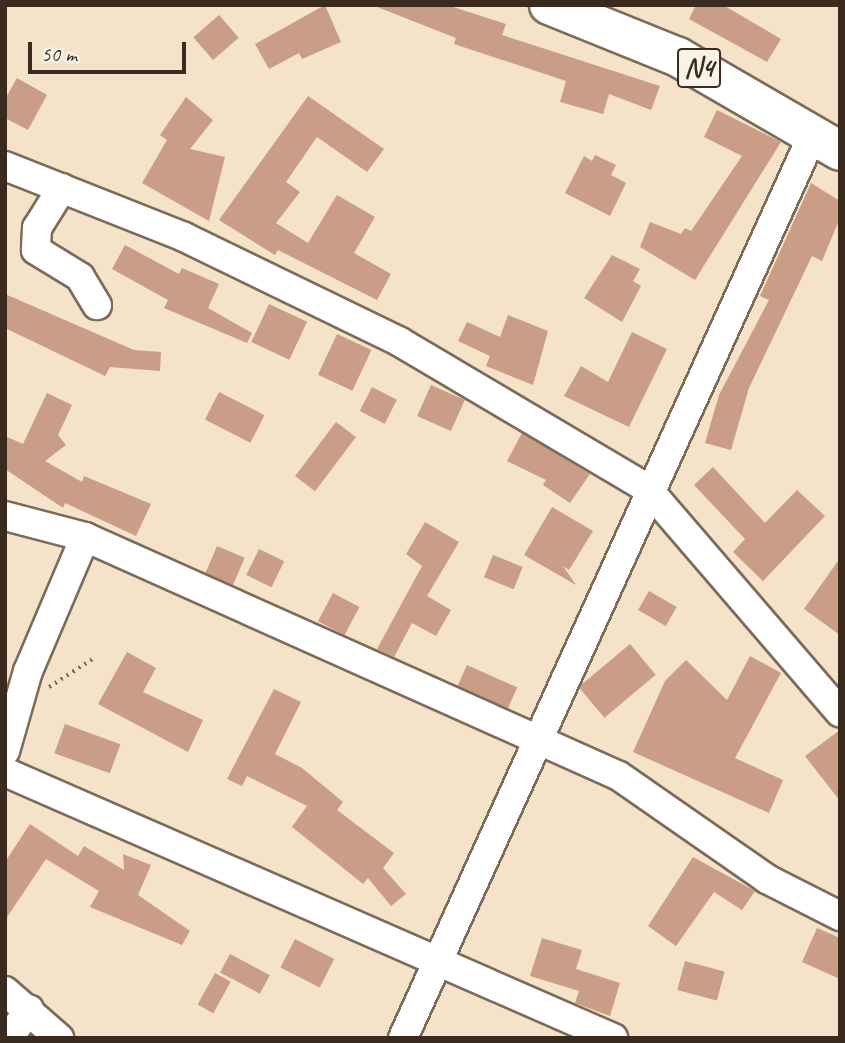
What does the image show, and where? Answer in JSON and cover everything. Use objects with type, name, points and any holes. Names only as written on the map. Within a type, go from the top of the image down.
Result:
[{"type":"highway","name":"N4","points":[[550,5],[678,57],[827,141]]},
{"type":"street","points":[[403,1038],[647,488],[827,141]]},
{"type":"street","points":[[5,166],[184,237],[401,342],[647,488],[840,712]]},
{"type":"street","points":[[62,188],[37,228],[36,250],[80,277],[97,305]]},
{"type":"street","points":[[5,516],[85,537],[619,776],[767,879],[840,916]]},
{"type":"street","points":[[5,751],[28,671],[85,537]]},
{"type":"street","points":[[5,772],[613,1038]]},
{"type":"street","points":[[5,991],[29,1009],[59,1038]]},
{"type":"street","points":[[9,1038],[29,1009]]},
{"type":"building","points":[[325,5],[341,42],[302,59],[299,53],[269,69],[255,44]]},
{"type":"building","points":[[372,5],[447,5],[506,24],[502,35],[660,86],[651,110],[609,94],[603,114],[560,102],[566,81],[454,44],[456,38]]},
{"type":"building","points":[[696,5],[723,5],[781,39],[767,62],[689,19]]},
{"type":"building","points":[[219,15],[239,38],[213,60],[193,37]]},
{"type":"building","points":[[17,78],[47,95],[28,130],[5,118],[5,99]]},
{"type":"building","points":[[308,96],[384,149],[367,172],[317,137],[286,182],[300,192],[276,223],[308,243],[337,195],[375,217],[354,253],[391,274],[377,300],[278,250],[275,255],[219,220]]},
{"type":"building","points":[[186,97],[213,120],[190,149],[225,157],[209,221],[142,183],[167,140],[160,135]]},
{"type":"building","points":[[717,110],[781,142],[695,280],[640,247],[650,222],[681,234],[685,228],[691,231],[742,156],[704,137]]},
{"type":"building","points":[[595,155],[616,165],[611,175],[626,183],[610,216],[565,193],[584,156],[592,161]]},
{"type":"building","points":[[811,183],[840,201],[840,218],[822,261],[812,256],[749,388],[731,450],[705,443],[719,395],[769,300],[760,296]]},
{"type":"building","points":[[125,245],[179,274],[182,268],[219,284],[208,308],[252,333],[247,343],[164,308],[168,300],[112,269]]},
{"type":"building","points":[[612,255],[640,269],[633,281],[641,286],[622,322],[584,298]]},
{"type":"building","points":[[5,294],[134,350],[161,352],[160,371],[110,367],[105,376],[5,328]]},
{"type":"building","points":[[269,304],[307,322],[289,360],[251,342]]},
{"type":"building","points":[[508,315],[548,331],[533,385],[486,366],[490,356],[458,341],[467,322],[500,337]]},
{"type":"building","points":[[632,332],[667,349],[629,427],[564,396],[581,366],[608,382]]},
{"type":"building","points":[[337,334],[371,350],[352,391],[318,375]]},
{"type":"building","points":[[431,385],[465,400],[451,431],[417,416]]},
{"type":"building","points":[[372,387],[397,400],[385,424],[360,411]]},
{"type":"building","points":[[219,392],[264,415],[250,443],[205,420]]},
{"type":"building","points":[[47,393],[72,405],[58,435],[66,445],[45,461],[82,482],[84,476],[151,504],[136,536],[65,503],[63,508],[5,469],[5,436],[23,444]]},
{"type":"building","points":[[336,422],[356,437],[315,491],[295,476]]},
{"type":"building","points":[[522,433],[590,474],[570,503],[543,485],[546,480],[507,461]]},
{"type":"building","points":[[713,467],[765,523],[797,490],[825,516],[763,581],[733,552],[745,539],[694,485]]},
{"type":"building","points":[[552,507],[593,531],[569,570],[563,566],[576,585],[524,555]]},
{"type":"building","points":[[425,522],[459,542],[427,596],[451,610],[436,636],[412,623],[394,657],[377,649],[422,566],[406,554]]},
{"type":"building","points":[[217,546],[245,558],[233,585],[205,574]]},
{"type":"building","points":[[259,549],[284,561],[271,587],[246,575]]},
{"type":"building","points":[[493,555],[523,567],[514,589],[484,577]]},
{"type":"building","points":[[840,558],[840,635],[804,609]]},
{"type":"building","points":[[649,591],[677,607],[666,626],[638,610]]},
{"type":"building","points":[[333,593],[359,607],[344,635],[318,621]]},
{"type":"building","points":[[630,644],[656,675],[604,718],[579,687]]},
{"type":"building","points":[[127,652],[156,668],[143,692],[203,720],[188,752],[98,704]]},
{"type":"building","points":[[750,656],[781,673],[735,758],[783,780],[769,813],[633,752],[665,681],[686,660],[727,700]]},
{"type":"building","points":[[467,665],[517,687],[508,708],[458,686]]},
{"type":"building","points":[[274,689],[301,702],[275,754],[302,768],[343,802],[337,810],[394,853],[383,868],[406,894],[391,906],[368,878],[363,884],[292,827],[307,806],[247,776],[242,786],[227,779]]},
{"type":"building","points":[[65,724],[120,744],[110,773],[54,753]]},
{"type":"building","points":[[840,730],[840,801],[805,756]]},
{"type":"building","points":[[30,824],[78,856],[84,846],[124,870],[123,854],[151,865],[138,895],[190,931],[182,945],[90,907],[99,891],[46,859],[5,920],[5,862]]},
{"type":"building","points":[[693,857],[755,891],[742,910],[714,892],[676,946],[648,926]]},
{"type":"building","points":[[817,928],[840,938],[840,979],[802,962]]},
{"type":"building","points":[[542,938],[582,950],[576,969],[620,983],[610,1016],[575,1003],[579,991],[530,976]]},
{"type":"building","points":[[295,939],[334,959],[320,987],[280,968]]},
{"type":"building","points":[[230,954],[270,975],[260,994],[220,973]]},
{"type":"building","points":[[685,961],[725,972],[717,1001],[677,990]]},
{"type":"building","points":[[215,973],[231,982],[213,1013],[198,1004]]}]
